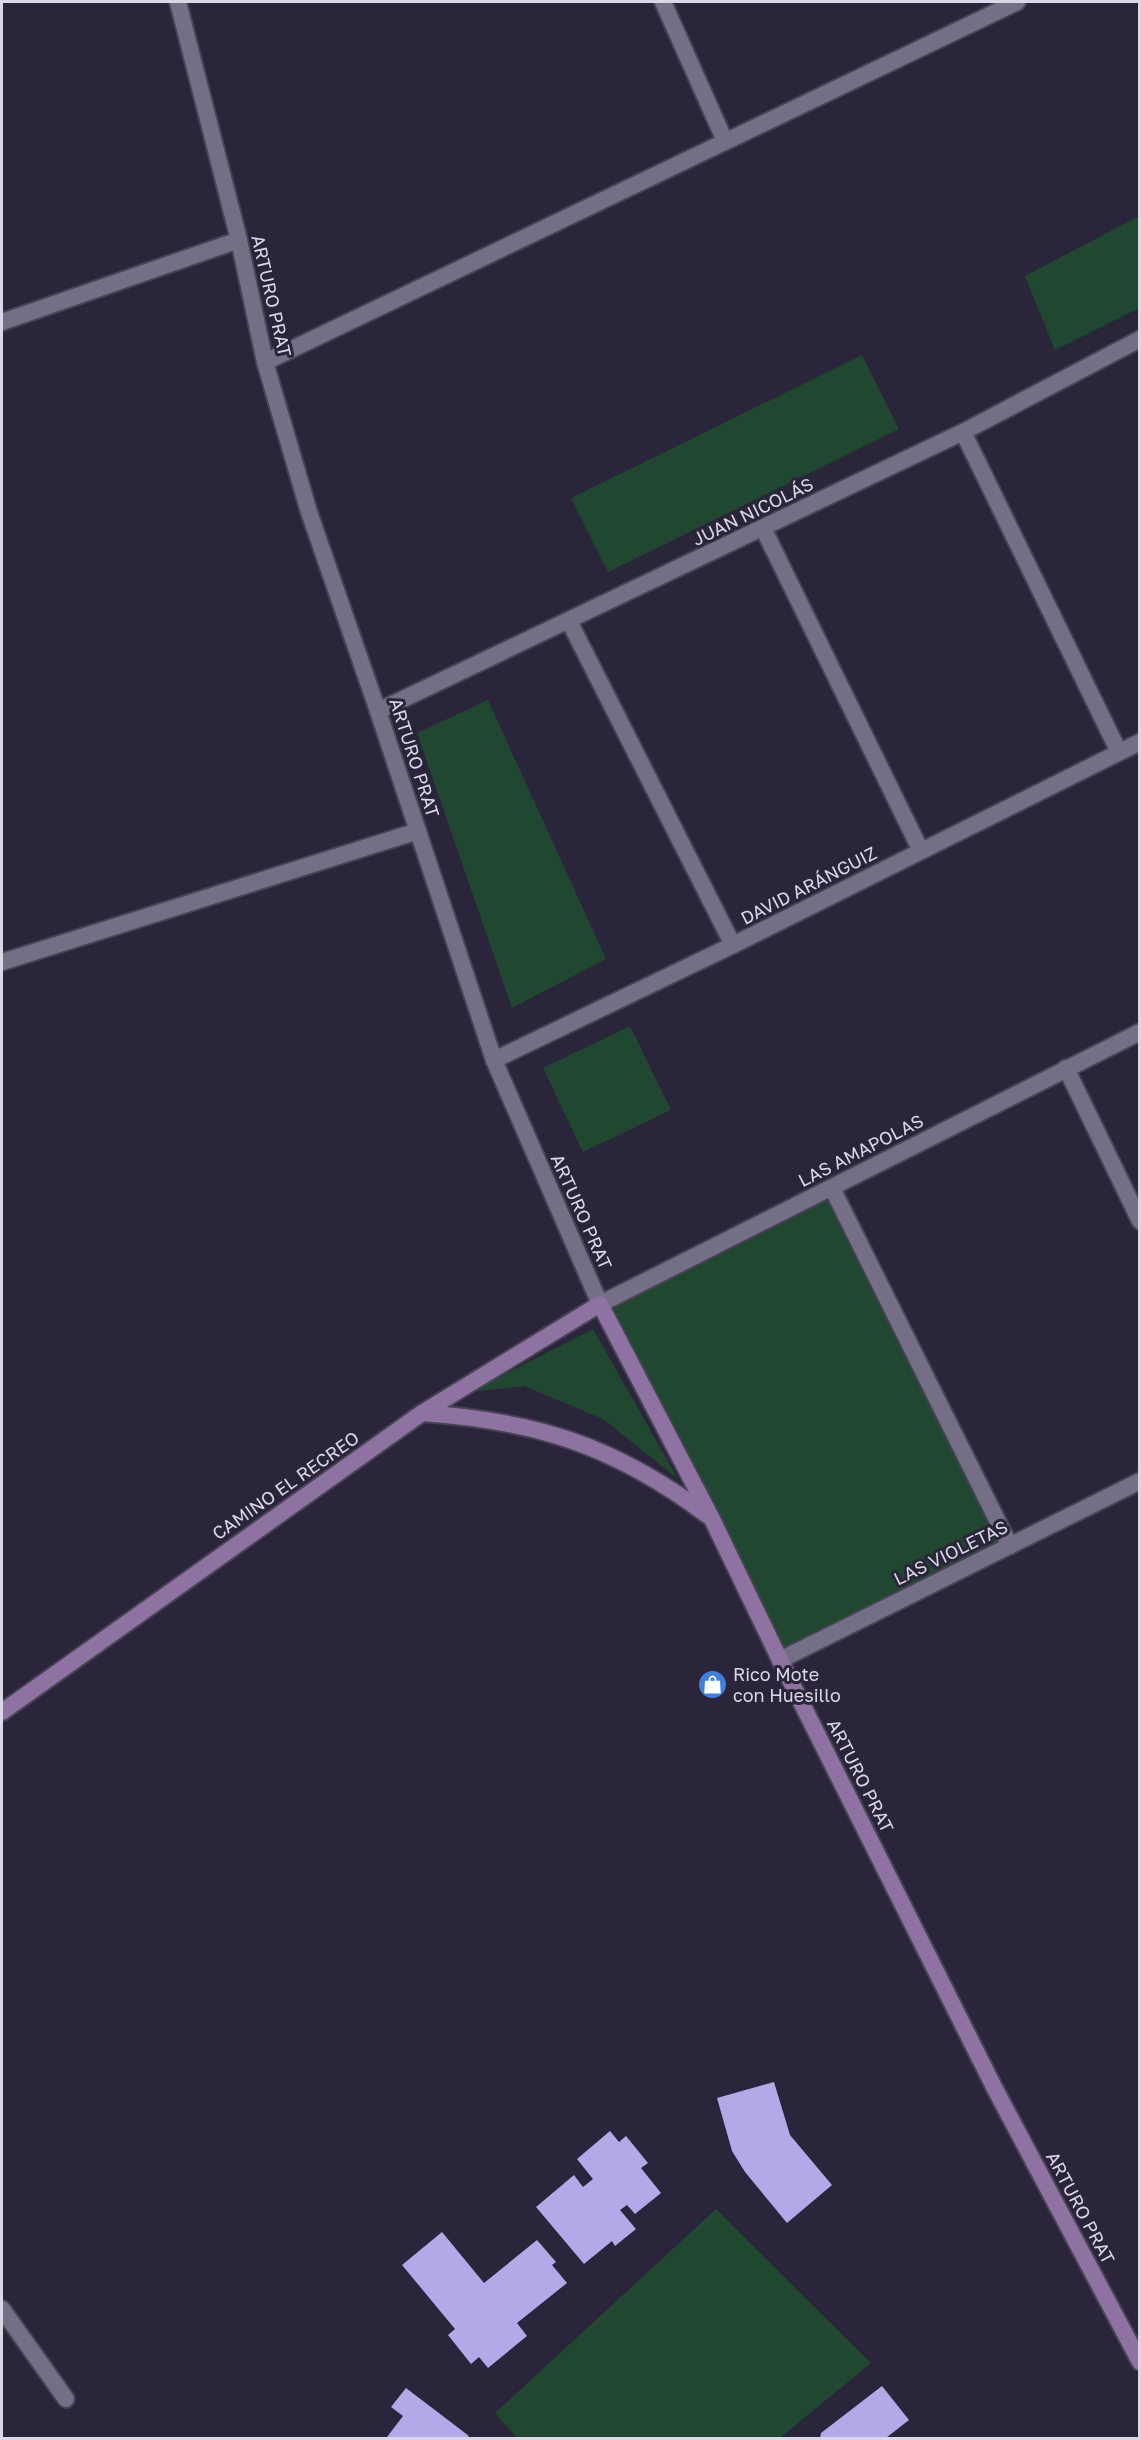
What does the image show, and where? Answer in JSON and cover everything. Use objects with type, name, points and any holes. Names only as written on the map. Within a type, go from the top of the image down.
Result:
[{"type":"main road","name":"CAMINO EL RECREO","points":[[2,1712],[422,1413],[600,1304]]},
{"type":"main road","name":"ARTURO PRAT","points":[[600,1304],[712,1519],[995,2090],[1140,2362]]},
{"type":"main road","points":[[422,1413],[471,1417],[519,1425],[566,1438],[605,1453],[643,1472],[712,1519]]},
{"type":"street","name":"ARTURO PRAT","points":[[178,2],[239,240],[266,362],[309,512],[494,1060],[600,1304]]},
{"type":"street","points":[[663,2],[725,141]]},
{"type":"street","points":[[266,362],[1017,2]]},
{"type":"street","points":[[2,322],[239,240]]},
{"type":"street","name":"JUAN NICOLÁS","points":[[378,711],[963,432],[1140,339]]},
{"type":"street","points":[[963,432],[1119,752]]},
{"type":"street","points":[[763,528],[921,851]]},
{"type":"street","points":[[569,621],[733,945]]},
{"type":"street","name":"DAVID ARÁNGUIZ","points":[[494,1060],[733,945],[1140,742]]},
{"type":"street","points":[[2,962],[418,831]]},
{"type":"street","name":"LAS AMAPOLAS","points":[[600,1304],[1140,1032]]},
{"type":"street","points":[[1065,1068],[1140,1221]]},
{"type":"street","points":[[832,1188],[1010,1546]]},
{"type":"street","name":"LAS VIOLETAS","points":[[780,1660],[1140,1481]]},
{"type":"street","points":[[2,2309],[66,2399]]},
{"type":"green space","points":[[1139,216],[1139,308],[1055,350],[1025,276]]},
{"type":"green space","points":[[862,355],[899,429],[608,572],[571,498]]},
{"type":"green space","points":[[488,700],[606,959],[512,1008],[417,733]]},
{"type":"green space","points":[[630,1026],[671,1110],[583,1152],[543,1068]]},
{"type":"green space","points":[[832,1188],[1010,1546],[780,1660],[600,1304]]},
{"type":"green space","points":[[593,1329],[678,1479],[603,1419],[524,1386],[470,1392]]},
{"type":"green space","points":[[716,2209],[871,2363],[780,2438],[517,2438],[495,2413]]},
{"type":"building","points":[[774,2082],[790,2135],[832,2185],[787,2223],[745,2172],[732,2151],[717,2098]]},
{"type":"building","points":[[610,2131],[619,2142],[626,2136],[648,2163],[641,2168],[661,2193],[635,2214],[627,2205],[620,2210],[636,2229],[615,2246],[612,2241],[584,2264],[536,2207],[574,2175],[583,2187],[593,2179],[577,2159]]},
{"type":"building","points":[[442,2232],[484,2283],[537,2240],[556,2262],[552,2265],[567,2283],[517,2323],[527,2336],[488,2368],[479,2357],[471,2364],[448,2335],[455,2329],[402,2265]]},
{"type":"building","points":[[882,2386],[909,2420],[886,2438],[820,2438],[821,2433]]},
{"type":"building","points":[[406,2388],[469,2436],[467,2438],[387,2437],[403,2416],[391,2407]]},
{"type":"place","name":"Rico Mote con Huesillo","points":[[712,1685]]}]
